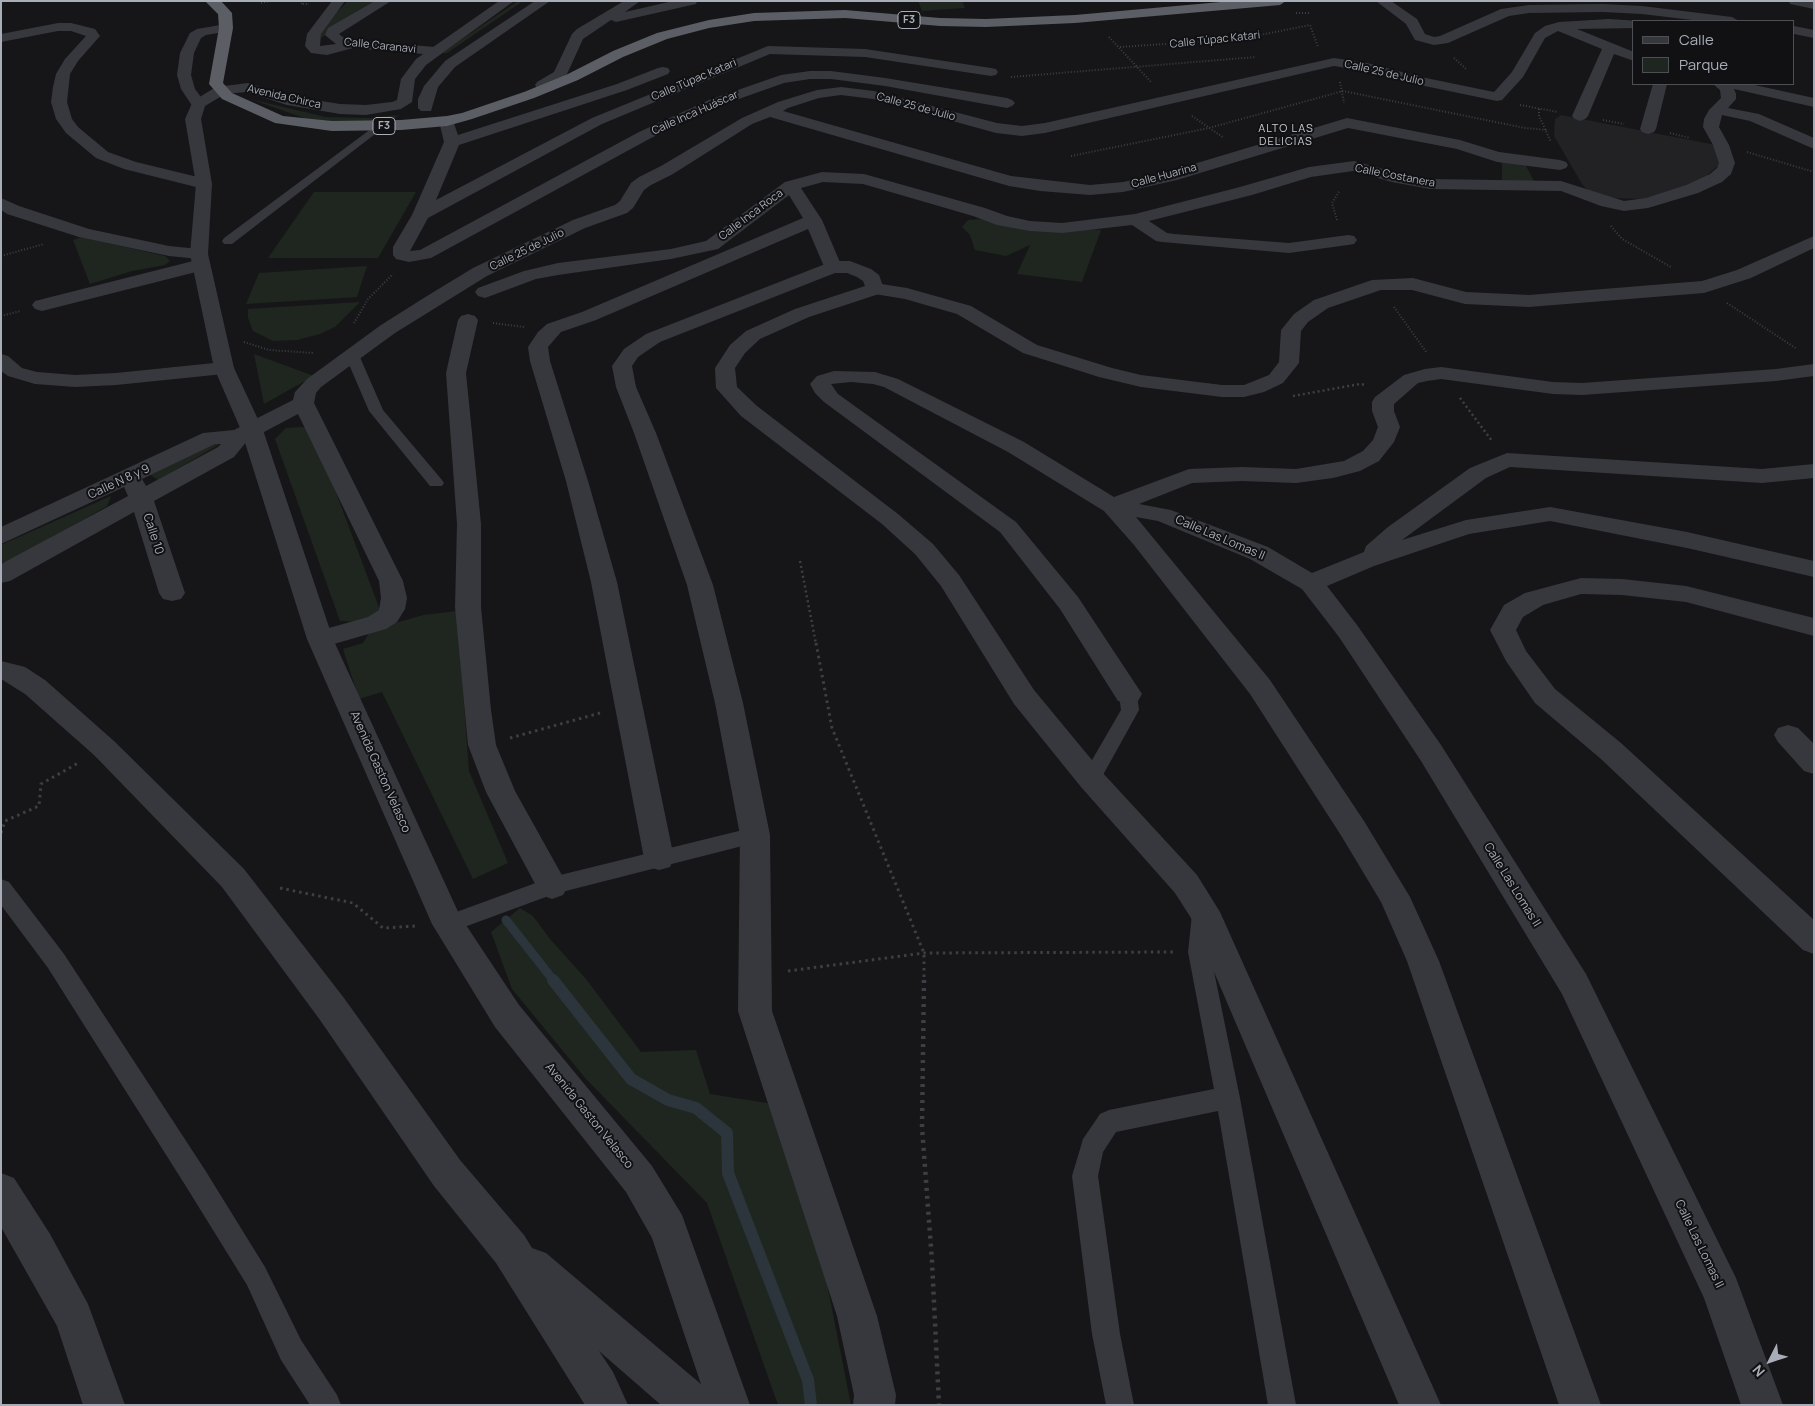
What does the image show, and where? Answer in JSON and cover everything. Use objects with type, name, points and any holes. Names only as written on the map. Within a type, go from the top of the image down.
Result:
[{"type":"highway","points":[[210,97],[216,84],[226,28],[225,13],[212,1]]},
{"type":"highway","name":"F3","points":[[210,97],[227,96],[280,120],[301,124],[379,126],[447,121],[488,110],[549,87],[618,54],[662,36],[709,24],[806,14],[845,14],[940,22],[994,23],[1076,19],[1280,1]]},
{"type":"street","points":[[338,1],[314,34],[312,46],[316,50],[327,51],[353,44]]},
{"type":"street","name":"Calle Caranavi","points":[[385,1],[333,31],[332,35],[334,38],[353,44],[434,51]]},
{"type":"street","name":"Avenida Chirca","points":[[210,97],[248,87],[288,100],[317,106],[366,110],[402,104],[408,79],[421,62],[434,51],[508,1]]},
{"type":"street","points":[[426,108],[426,99],[431,86],[450,64],[544,1]]},
{"type":"street","points":[[549,87],[542,85],[560,74],[577,37],[634,1]]},
{"type":"street","points":[[598,23],[691,1]]},
{"type":"street","points":[[1795,1],[1814,5]]},
{"type":"street","points":[[1387,4],[1410,3]]},
{"type":"street","points":[[1387,4],[1412,22],[1420,37],[1434,41],[1443,40],[1506,12],[1529,9],[1622,9],[1723,20]]},
{"type":"street","points":[[1497,97],[1518,74],[1540,36],[1550,28],[1609,23],[1632,24]]},
{"type":"street","points":[[1559,26],[1632,56]]},
{"type":"street","points":[[1,38],[71,27],[90,32],[93,36],[72,59],[63,74],[60,87],[59,102],[64,118],[72,130],[84,142],[102,155],[121,163],[153,173],[204,184]]},
{"type":"street","points":[[210,97],[188,89],[184,75],[187,53],[195,36],[202,32],[226,28]]},
{"type":"street","points":[[1795,30],[1814,34]]},
{"type":"street","points":[[1795,43],[1814,47]]},
{"type":"street","points":[[1580,116],[1609,48]]},
{"type":"street","name":"Calle Túpac Katari","points":[[421,215],[597,121],[763,52],[784,49],[865,52],[991,72]]},
{"type":"street","name":"Calle 25 de Julio","points":[[246,433],[302,403],[306,392],[314,383],[352,354],[419,309],[480,272],[579,224],[621,209],[627,204],[637,187],[644,181],[667,170],[747,121],[767,111],[817,94],[841,91],[874,95],[996,128],[1022,131],[1334,62],[1367,67],[1429,84],[1497,97]]},
{"type":"street","points":[[452,142],[622,87],[663,70]]},
{"type":"street","name":"Calle Inca Huáscar","points":[[409,257],[424,254],[645,135],[714,103],[781,79],[810,75],[831,75],[1007,102]]},
{"type":"street","points":[[407,85],[438,77]]},
{"type":"street","points":[[1648,129],[1660,85]]},
{"type":"street","points":[[1721,144],[1711,127],[1716,110],[1728,99],[1726,87],[1722,85]]},
{"type":"street","points":[[1736,85],[1814,103]]},
{"type":"street","name":"Avenida Gaston Velasco","points":[[210,97],[193,119],[204,184],[200,259],[224,368],[320,639],[448,924],[507,1016],[586,1111],[639,1179],[668,1229],[729,1405]]},
{"type":"street","points":[[1716,110],[1754,117],[1814,144]]},
{"type":"street","name":"Calle Huarina","points":[[767,111],[1009,181],[1040,186],[1090,190],[1124,187],[1171,176],[1347,123],[1460,145],[1497,157],[1560,164]]},
{"type":"street","points":[[409,257],[402,255],[401,251],[421,215],[452,142],[447,121]]},
{"type":"street","name":"Calle Costanera","points":[[1135,218],[1309,172],[1354,166],[1392,177],[1430,184],[1571,188],[1607,202],[1624,206],[1648,203],[1692,189],[1716,178],[1726,170],[1727,163],[1721,144]]},
{"type":"street","name":"Calle Inca Roca","points":[[485,292],[531,275],[558,269],[672,254],[712,245],[766,202],[791,186],[822,177],[864,179],[979,212],[1003,221],[1030,226],[1062,228],[1135,218]]},
{"type":"street","points":[[791,186],[813,220],[833,267]]},
{"type":"street","points":[[1071,205],[1080,200],[1090,190]]},
{"type":"street","points":[[1,203],[13,210],[85,233],[200,259]]},
{"type":"street","points":[[979,212],[1054,212]]},
{"type":"street","points":[[1135,218],[1162,237],[1174,239],[1289,248],[1348,240]]},
{"type":"street","points":[[659,858],[604,582],[577,481],[540,360],[538,347],[545,336],[554,328],[589,316],[813,220]]},
{"type":"street","points":[[1420,1405],[1204,912],[1186,884],[1090,779],[1024,697],[950,581],[924,549],[890,519],[749,411],[727,388],[725,368],[737,349],[753,335],[802,313],[876,289],[907,294],[964,310],[1030,349],[1106,373],[1160,384],[1222,392],[1244,391],[1257,388],[1276,379],[1289,363],[1291,330],[1301,318],[1321,304],[1379,284],[1413,284],[1465,298],[1530,301],[1704,287],[1744,274],[1814,241]]},
{"type":"street","points":[[42,305],[200,259]]},
{"type":"street","points":[[874,1405],[875,1395],[857,1316],[755,1011],[755,836],[729,703],[700,585],[645,433],[626,387],[622,366],[631,353],[653,338],[833,267],[850,267],[864,273],[872,279],[876,289]]},
{"type":"street","points":[[468,320],[456,373],[469,524],[468,607],[482,745],[501,792],[552,886]]},
{"type":"street","points":[[1,360],[15,372],[35,378],[75,381],[116,379],[224,368]]},
{"type":"street","points":[[1112,506],[1189,476],[1242,474],[1296,476],[1333,471],[1352,466],[1371,456],[1383,442],[1389,427],[1383,411],[1383,402],[1396,389],[1411,379],[1441,373],[1553,388],[1582,389],[1776,376],[1814,370]]},
{"type":"street","points":[[1128,694],[1069,603],[1008,527],[830,398],[820,384],[824,380],[834,377],[851,376],[875,378],[891,383],[1016,447],[1112,506],[1175,580],[1260,688],[1353,829],[1394,897],[1423,961],[1580,1405]]},
{"type":"street","points":[[302,403],[391,581],[394,598],[392,609],[388,616],[377,623],[320,639]]},
{"type":"street","points":[[1,575],[226,452],[246,433]]},
{"type":"street","name":"Calle N 8 y 9","points":[[1,536],[212,438],[246,433]]},
{"type":"street","points":[[1366,560],[1396,532],[1478,473],[1507,460],[1762,476],[1814,472]]},
{"type":"street","name":"Calle 10","points":[[130,477],[141,498],[172,593]]},
{"type":"street","name":"Calle Las Lomas II","points":[[1112,506],[1163,515],[1259,553],[1311,583],[1348,631],[1431,753],[1574,984],[1722,1292],[1762,1405]]},
{"type":"street","points":[[1311,583],[1366,560],[1466,527],[1550,514],[1686,540],[1814,569]]},
{"type":"street","points":[[1814,627],[1686,594],[1622,587],[1581,586],[1534,599],[1513,611],[1503,630],[1515,655],[1546,696],[1611,751],[1814,940]]},
{"type":"street","points":[[1,670],[15,674],[34,686],[104,748],[233,878],[332,1008],[447,1173],[510,1249],[598,1387],[607,1405]]},
{"type":"street","points":[[1788,735],[1814,763]]},
{"type":"street","points":[[1,1191],[36,1248],[74,1318],[104,1405]]},
{"type":"street","points":[[510,1249],[694,1405]]},
{"type":"lane","points":[[228,241],[379,126]]},
{"type":"lane","points":[[352,354],[376,411],[436,483]]},
{"type":"lane","points":[[1090,779],[1130,710],[1128,694]]},
{"type":"lane","points":[[448,924],[552,886],[659,858],[755,836]]},
{"type":"lane","points":[[1,888],[56,961],[196,1179],[256,1276],[291,1350],[327,1405]]},
{"type":"lane","points":[[1204,912],[1199,952],[1228,1098],[1282,1405]]},
{"type":"lane","points":[[1120,1405],[1106,1334],[1084,1176],[1092,1147],[1109,1122],[1228,1098]]},
{"type":"path","points":[[260,1],[260,3],[271,1]]},
{"type":"path","name":"Calle Túpac Katari","points":[[1120,46],[1171,45],[1240,40],[1310,25],[1318,47],[1334,62]]},
{"type":"path","points":[[1006,78],[1219,61],[1264,55]]},
{"type":"path","points":[[1334,62],[1343,91],[1347,123]]},
{"type":"path","points":[[1497,97],[1520,106],[1721,144],[1814,172]]},
{"type":"path","points":[[1539,109],[1539,116],[1547,130],[1560,164]]},
{"type":"path","points":[[1611,226],[1622,239],[1704,287],[1798,350]]},
{"type":"path","points":[[217,334],[268,350],[352,354],[354,322],[368,299],[409,257]]},
{"type":"path","points":[[1244,391],[1263,399],[1309,394],[1360,384],[1396,389]]},
{"type":"path","points":[[800,561],[832,728],[924,953],[922,1126],[932,1261],[939,1405]]},
{"type":"path","points":[[482,745],[630,705]]},
{"type":"path","points":[[1,833],[5,822],[39,806],[41,784],[104,748]]},
{"type":"path","points":[[233,878],[353,903],[383,928],[448,924]]},
{"type":"path","points":[[754,975],[924,953],[1199,952]]},
{"type":"shaded area","points":[[1561,115],[1721,146],[1720,164],[1706,176],[1684,186],[1644,199],[1606,198],[1589,192],[1582,184],[1554,136],[1555,119]]},
{"type":"green space","points":[[348,1],[376,1],[321,38],[321,34],[333,16]]},
{"type":"green space","points":[[518,1],[523,1],[447,53],[442,53]]},
{"type":"green space","points":[[918,1],[962,1],[965,8],[922,11]]},
{"type":"green space","points":[[250,99],[326,117],[370,118],[400,115],[389,121],[307,119]]},
{"type":"green space","points":[[1502,160],[1525,164],[1534,181],[1502,184]]},
{"type":"green space","points":[[314,192],[416,192],[378,258],[268,258]]},
{"type":"green space","points":[[982,219],[1037,226],[1101,230],[1082,282],[1017,274],[1030,245],[1006,256],[975,250],[970,235],[962,227],[968,220]]},
{"type":"green space","points":[[81,237],[165,256],[170,261],[165,265],[132,271],[90,284],[73,240]]},
{"type":"green space","points":[[367,266],[357,297],[246,304],[259,273]]},
{"type":"green space","points":[[360,302],[335,327],[320,334],[297,340],[273,341],[253,331],[248,318],[248,309]]},
{"type":"green space","points":[[254,354],[314,376],[264,404]]},
{"type":"green space","points":[[304,427],[314,434],[380,610],[362,622],[340,621],[275,439],[286,428]]},
{"type":"green space","points":[[217,442],[218,445],[158,480],[149,474]]},
{"type":"green space","points":[[111,496],[107,506],[9,563],[1,562],[1,545]]},
{"type":"green space","points":[[457,611],[469,771],[508,863],[473,879],[382,692],[359,699],[343,649],[363,643],[371,630],[423,615]]},
{"type":"green space","points":[[520,908],[533,916],[550,939],[586,979],[641,1052],[696,1050],[710,1094],[792,1107],[851,1405],[778,1405],[707,1203],[586,1079],[512,989],[491,932]]},
{"type":"waterway","points":[[506,920],[554,981]]},
{"type":"waterway","points":[[553,980],[631,1079],[668,1100],[696,1108],[727,1133],[728,1173],[808,1380],[811,1405]]},
{"type":"district","name":"ALTO LAS DELICIAS","points":[[1286,135]]}]
